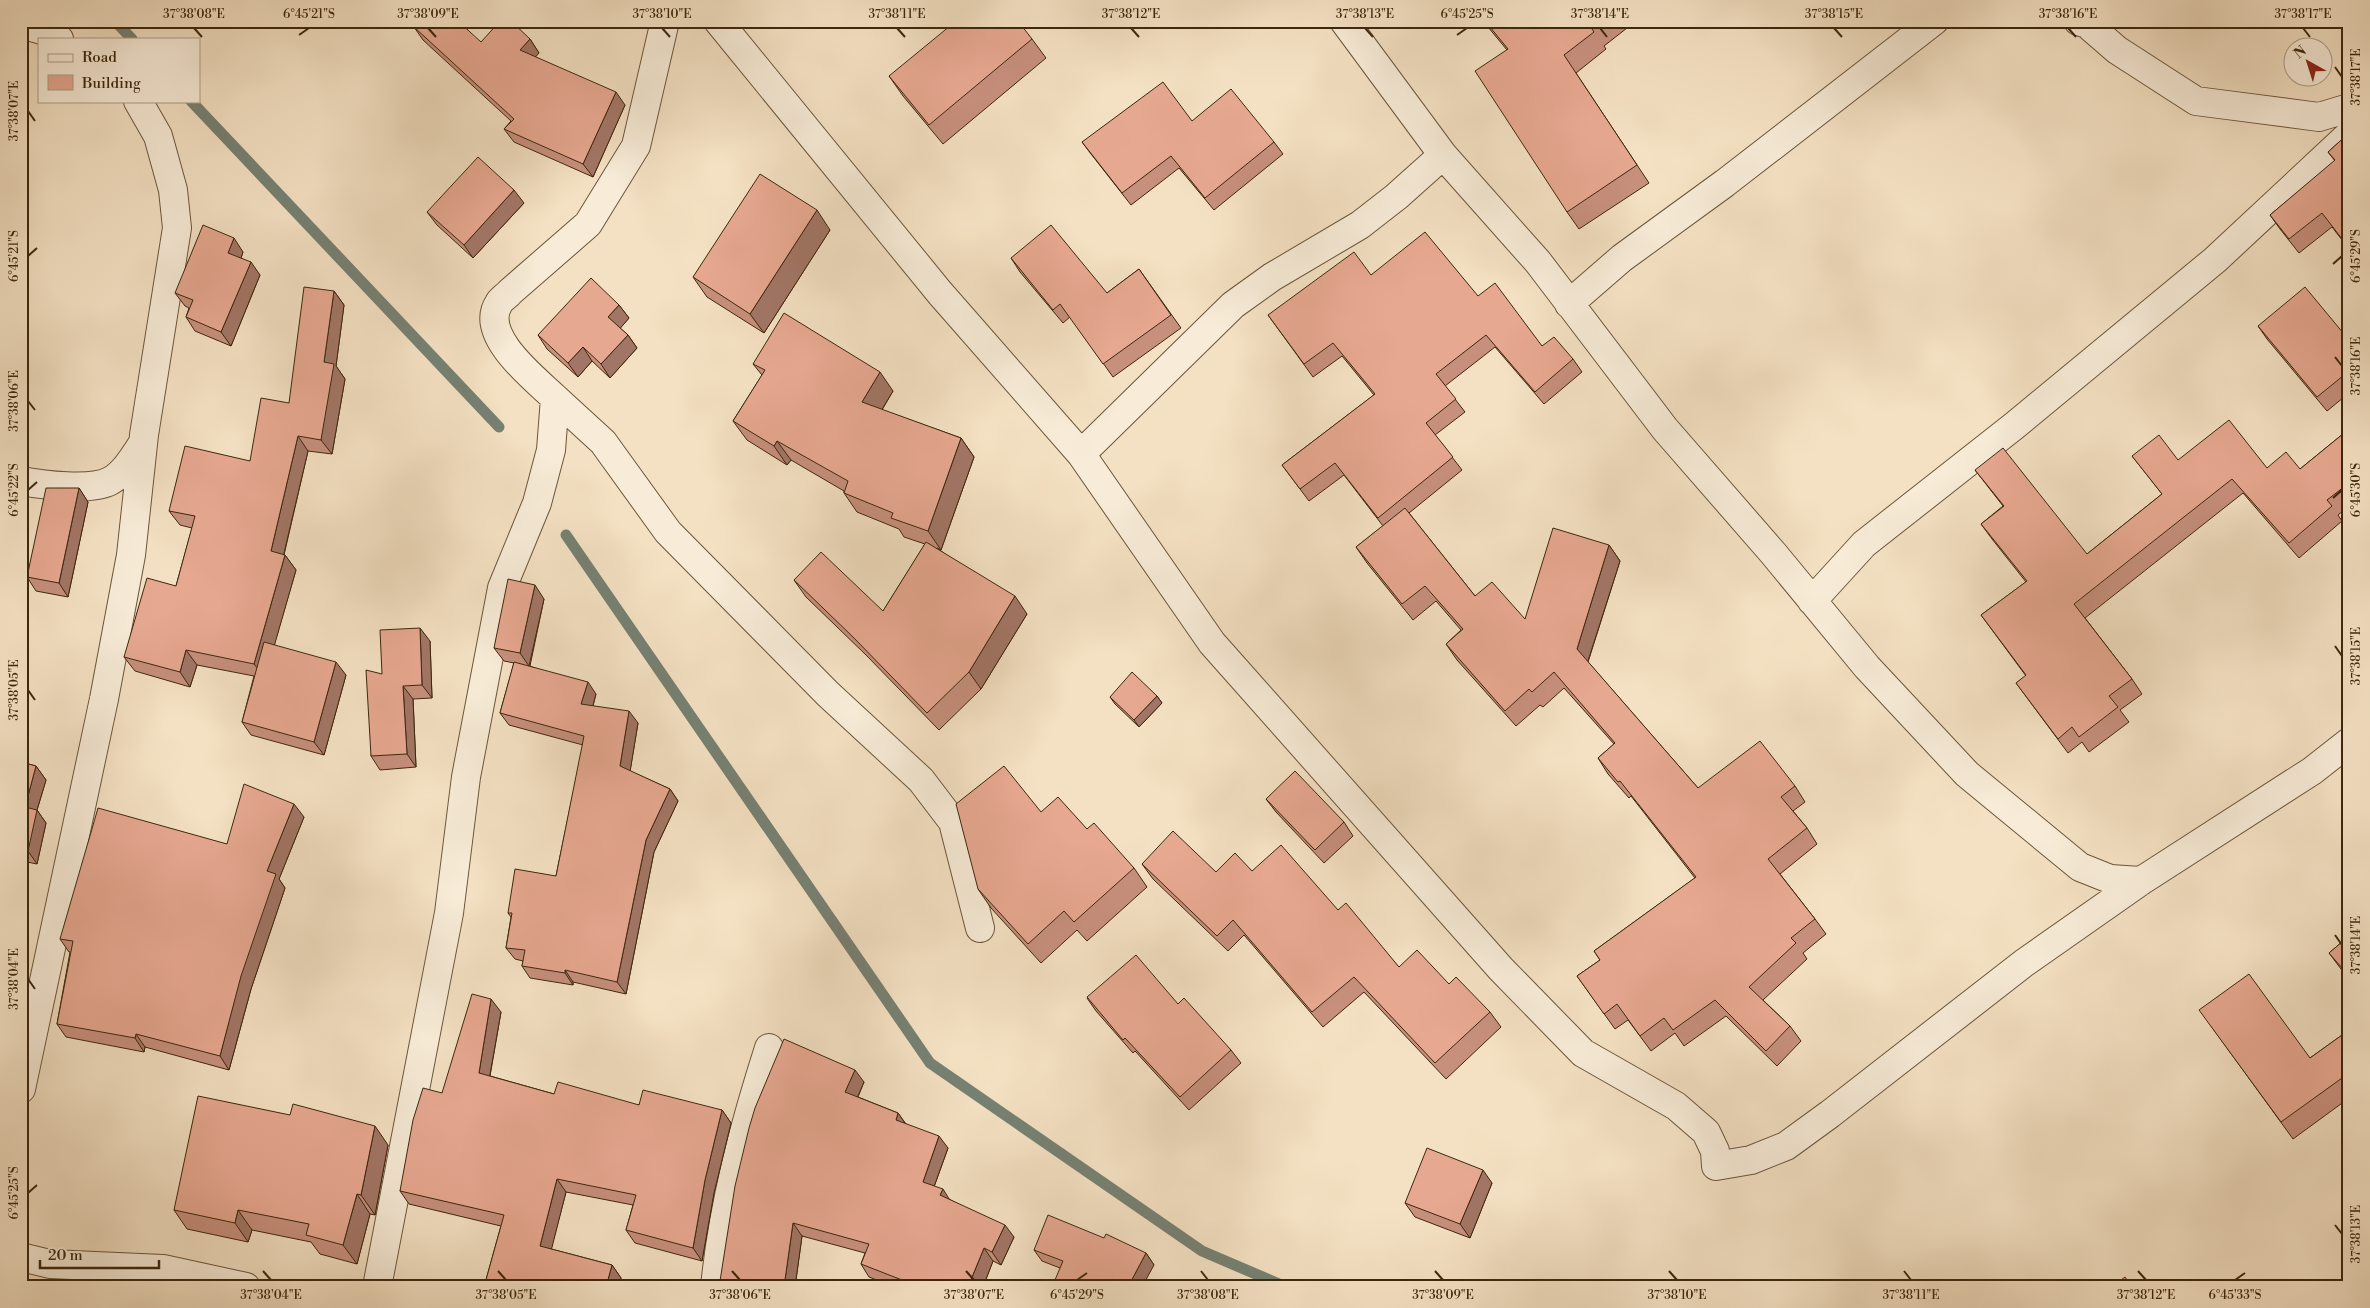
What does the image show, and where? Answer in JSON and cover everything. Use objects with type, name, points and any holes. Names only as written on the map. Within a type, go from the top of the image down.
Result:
[{"type":"street","points":[[665,21],[636,146],[588,224],[498,303],[496,327],[500,342],[555,398],[603,442],[668,532],[828,694],[921,780],[953,822],[980,928]]},
{"type":"street","points":[[718,21],[940,293],[1081,454],[1212,643],[1501,969],[1583,1053],[1676,1106],[1706,1132],[1715,1151],[1716,1166],[1751,1160],[1786,1146],[2024,963],[2141,881],[2264,804],[2312,771],[2349,742]]},
{"type":"street","points":[[1344,21],[1443,155],[1538,262],[1665,429],[1867,667],[1967,774],[2080,867],[2110,879],[2141,881]]},
{"type":"street","points":[[1569,304],[1622,258],[1748,165],[1934,21]]},
{"type":"street","points":[[2078,21],[2087,24],[2117,50],[2196,101],[2319,117],[2349,108]]},
{"type":"street","points":[[21,24],[42,30],[57,38]]},
{"type":"street","points":[[21,1089],[102,709],[131,555],[143,443],[177,228],[173,190],[158,136],[139,102]]},
{"type":"street","points":[[1812,602],[1864,544],[2022,420],[2215,260],[2349,134]]},
{"type":"street","points":[[1081,454],[1232,305],[1272,277],[1360,225],[1396,197],[1443,155]]},
{"type":"street","points":[[377,1287],[449,913],[466,777],[500,598],[537,503],[551,450],[555,398]]},
{"type":"street","points":[[21,481],[48,486],[81,486],[110,482],[126,468],[143,443]]},
{"type":"street","points":[[715,1287],[725,1217],[746,1120],[770,1048]]},
{"type":"street","points":[[21,1257],[48,1276],[163,1269],[246,1287]]},
{"type":"building","points":[[419,21],[458,21],[481,42],[500,21],[511,21],[530,39],[520,50],[616,92],[583,164],[504,129],[514,119],[414,27]]},
{"type":"building","points":[[956,21],[1018,21],[1032,39],[929,125],[889,76]]},
{"type":"building","points":[[1485,21],[1602,21],[1592,29],[1594,32],[1564,55],[1637,165],[1567,212],[1475,71],[1508,49]]},
{"type":"building","points":[[1163,82],[1192,121],[1231,89],[1274,142],[1205,198],[1171,156],[1122,193],[1082,142]]},
{"type":"building","points":[[2349,133],[2349,248],[2322,213],[2289,239],[2270,215],[2335,160],[2328,152]]},
{"type":"building","points":[[478,157],[514,190],[464,245],[427,212]]},
{"type":"building","points":[[760,174],[817,210],[750,314],[693,277]]},
{"type":"building","points":[[203,225],[234,238],[228,253],[251,262],[221,332],[186,317],[193,300],[175,293]]},
{"type":"building","points":[[1051,225],[1107,293],[1139,269],[1171,315],[1103,364],[1060,304],[1053,310],[1011,258]]},
{"type":"building","points":[[1425,232],[1478,296],[1495,283],[1542,346],[1554,337],[1573,359],[1535,392],[1486,335],[1436,374],[1456,399],[1426,423],[1453,457],[1378,518],[1335,463],[1300,489],[1282,465],[1375,394],[1333,343],[1304,364],[1268,315],[1354,252],[1371,275]]},
{"type":"building","points":[[591,278],[619,305],[608,317],[628,335],[601,364],[583,347],[568,363],[538,335]]},
{"type":"building","points":[[304,287],[334,291],[324,362],[334,364],[321,440],[298,436],[271,551],[285,555],[254,664],[186,650],[180,672],[124,657],[147,578],[176,586],[195,516],[169,511],[185,446],[250,461],[261,398],[289,403]]},
{"type":"building","points":[[2305,287],[2349,340],[2349,371],[2317,397],[2258,326]]},
{"type":"building","points":[[784,313],[880,372],[862,402],[961,438],[928,531],[891,518],[893,513],[844,493],[848,481],[777,441],[774,446],[733,421],[765,370],[753,364]]},
{"type":"building","points":[[2229,420],[2267,468],[2286,452],[2300,469],[2349,429],[2349,483],[2327,500],[2332,506],[2289,543],[2232,479],[2074,604],[2132,679],[2109,696],[2118,707],[2079,737],[2072,727],[2058,739],[2016,683],[2026,675],[1981,615],[2027,581],[1981,524],[2004,506],[1975,470],[2003,448],[2087,554],[2162,494],[2132,456],[2159,435],[2178,460]]},
{"type":"building","points":[[46,488],[79,488],[59,583],[27,577]]},
{"type":"building","points":[[1405,508],[1475,596],[1492,582],[1525,619],[1553,528],[1609,545],[1577,649],[1698,788],[1760,741],[1795,786],[1781,797],[1807,828],[1768,859],[1815,919],[1791,938],[1796,943],[1749,987],[1790,1026],[1766,1051],[1715,1000],[1673,1030],[1664,1018],[1640,1036],[1617,1004],[1604,1014],[1577,976],[1600,960],[1594,951],[1696,877],[1620,781],[1618,782],[1598,758],[1615,743],[1554,672],[1532,692],[1529,689],[1505,711],[1446,644],[1463,629],[1425,586],[1402,604],[1356,547]]},
{"type":"building","points":[[926,542],[1015,596],[969,672],[927,713],[794,580],[821,552],[883,611]]},
{"type":"building","points":[[508,579],[535,585],[520,653],[494,648]]},
{"type":"building","points":[[420,628],[422,685],[403,686],[407,754],[371,756],[366,670],[382,674],[380,630]]},
{"type":"building","points":[[264,642],[336,662],[314,742],[242,722]]},
{"type":"building","points":[[514,662],[588,682],[581,704],[629,711],[620,766],[670,789],[646,840],[617,982],[565,970],[565,973],[522,966],[525,950],[506,948],[512,913],[508,913],[515,869],[556,876],[584,736],[500,713]]},
{"type":"building","points":[[1132,672],[1157,696],[1134,720],[1110,697]]},
{"type":"building","points":[[21,762],[36,766],[25,807],[37,810],[28,851],[21,849]]},
{"type":"building","points":[[1004,766],[1041,812],[1058,797],[1087,829],[1094,823],[1134,868],[1074,922],[1064,911],[1028,944],[978,889],[956,804]]},
{"type":"building","points":[[1295,771],[1344,822],[1315,850],[1266,799]]},
{"type":"building","points":[[244,784],[294,804],[267,871],[276,874],[241,976],[220,1056],[136,1034],[135,1038],[57,1024],[73,941],[60,939],[98,808],[227,844]]},
{"type":"building","points":[[1173,831],[1216,872],[1235,853],[1252,871],[1281,845],[1338,910],[1346,903],[1399,967],[1417,950],[1449,984],[1456,977],[1490,1012],[1435,1063],[1354,977],[1312,1012],[1233,920],[1217,936],[1142,864]]},
{"type":"building","points":[[2349,936],[2349,976],[2329,953]]},
{"type":"building","points":[[1136,955],[1178,1004],[1184,998],[1231,1050],[1180,1097],[1125,1038],[1123,1040],[1087,997]]},
{"type":"building","points":[[2249,974],[2310,1058],[2349,1030],[2349,1073],[2281,1122],[2199,1010]]},
{"type":"building","points":[[472,994],[491,999],[479,1073],[554,1094],[558,1082],[639,1105],[643,1090],[722,1110],[705,1180],[693,1248],[626,1230],[636,1195],[557,1179],[540,1246],[612,1265],[606,1287],[484,1287],[504,1215],[400,1191],[413,1120],[423,1088],[442,1093]]},
{"type":"building","points":[[784,1039],[855,1070],[845,1092],[898,1113],[896,1120],[939,1136],[923,1182],[943,1189],[940,1195],[1005,1225],[992,1252],[984,1248],[968,1287],[920,1287],[861,1264],[869,1244],[793,1223],[784,1287],[762,1287],[720,1281],[735,1186],[749,1128],[755,1108]]},
{"type":"building","points":[[198,1096],[290,1115],[293,1104],[375,1126],[361,1195],[357,1194],[343,1245],[306,1235],[309,1224],[238,1210],[235,1223],[174,1210]]},
{"type":"building","points":[[1427,1148],[1483,1170],[1460,1224],[1405,1203]]},
{"type":"building","points":[[1048,1215],[1104,1238],[1106,1234],[1146,1253],[1128,1287],[1052,1287],[1063,1261],[1034,1250]]},
{"type":"building","points":[[2125,1277],[2132,1287],[2112,1287]]},
{"type":"waterway","points":[[115,21],[131,38]]},
{"type":"waterway","points":[[192,102],[499,427]]},
{"type":"waterway","points":[[566,535],[930,1063],[1202,1251],[1286,1287]]}]
